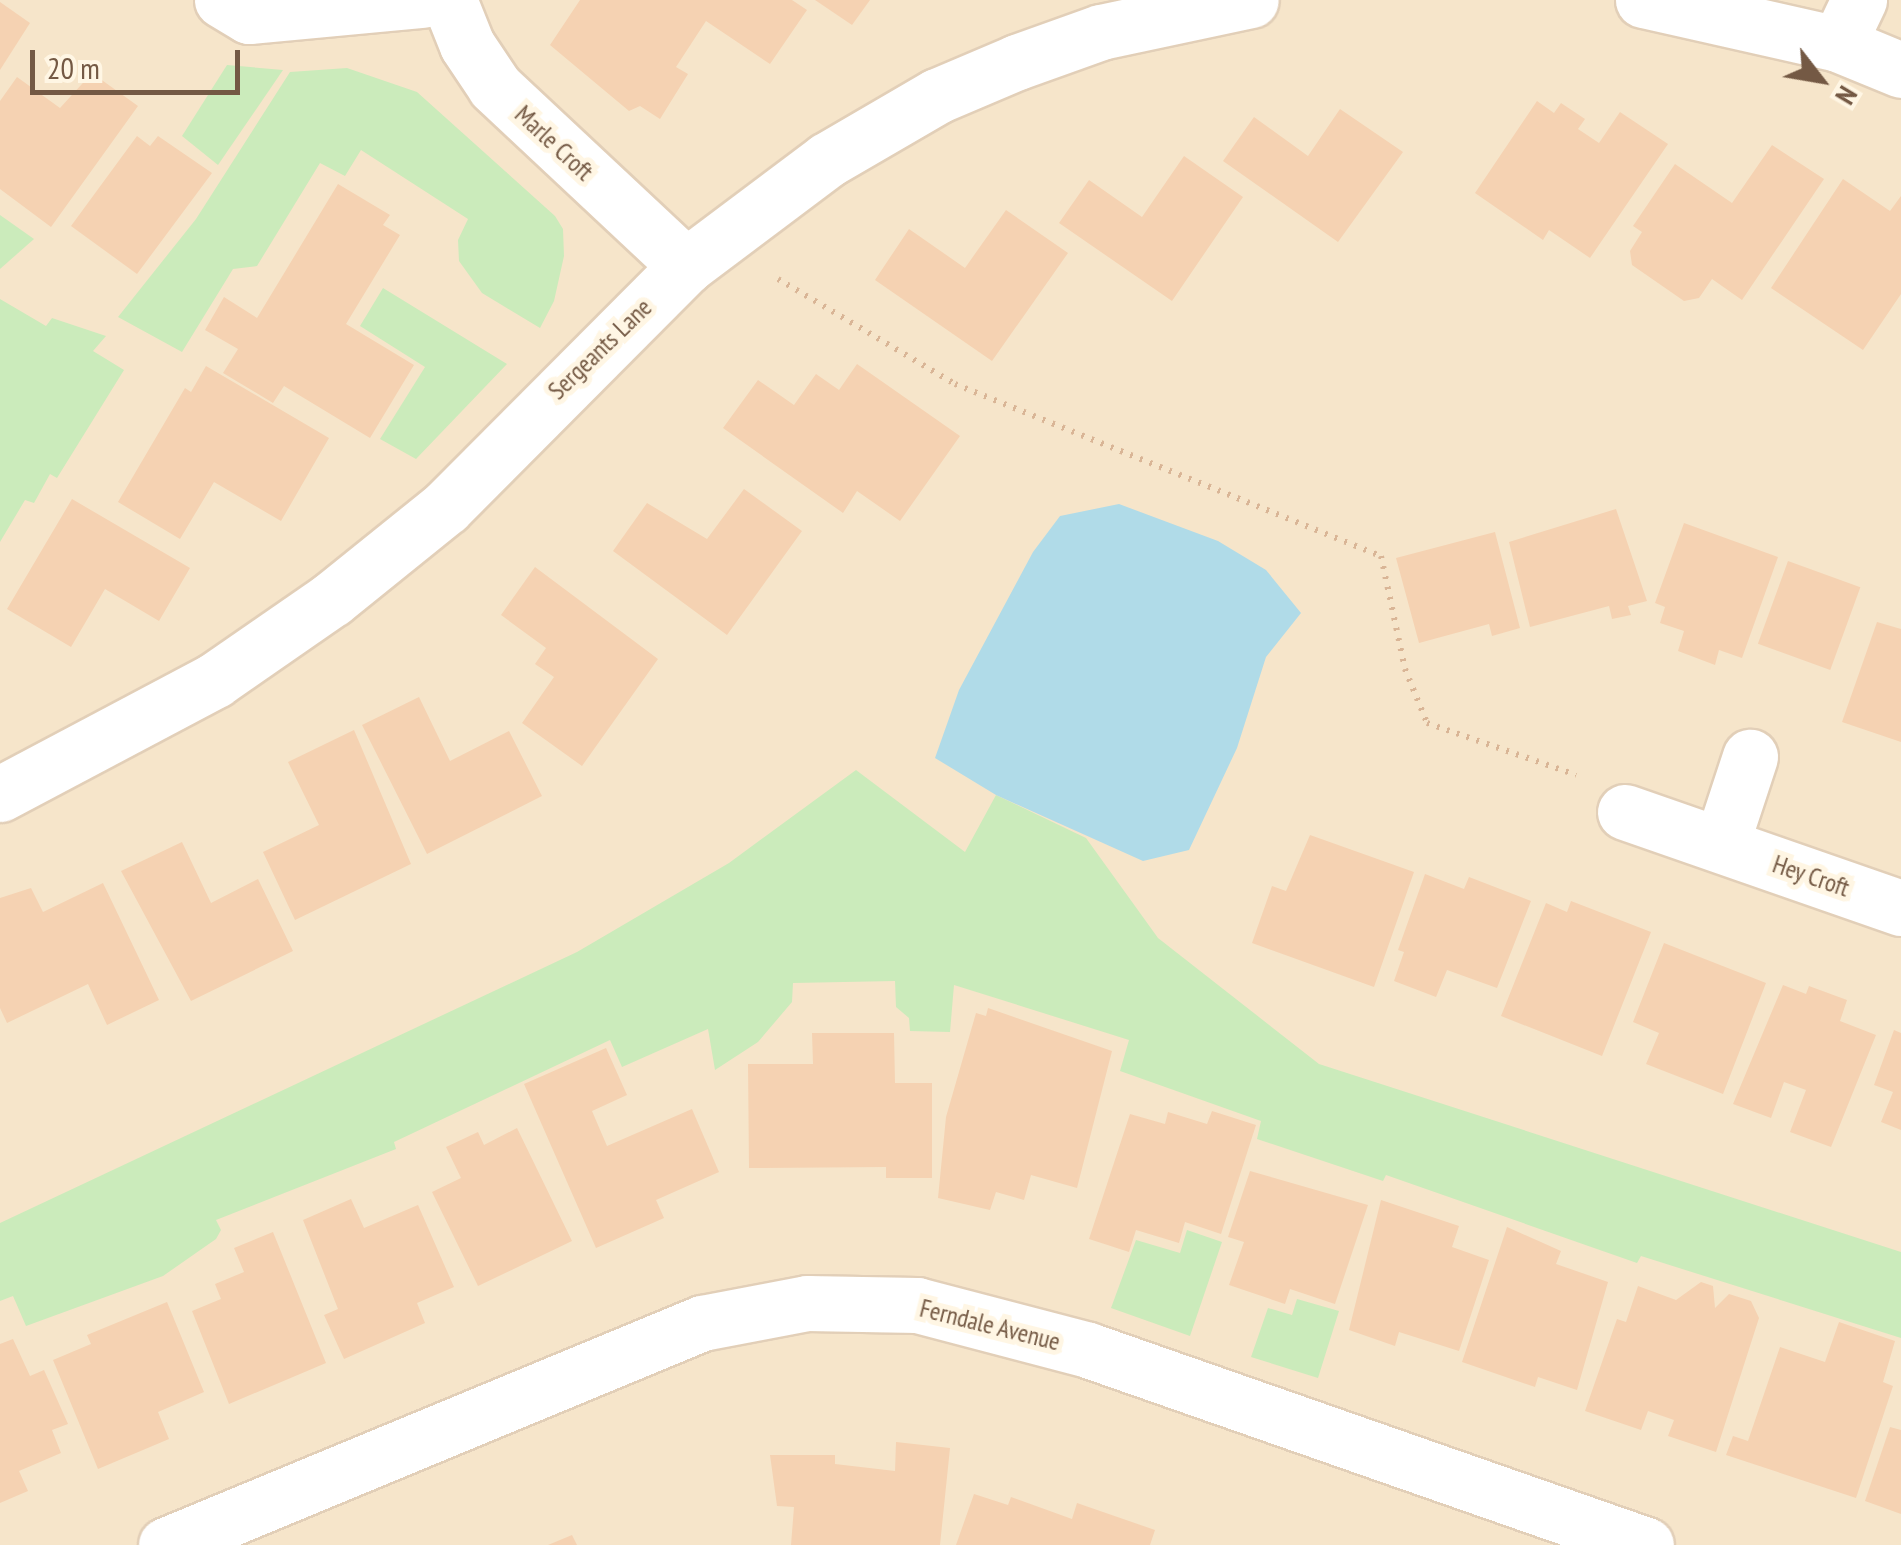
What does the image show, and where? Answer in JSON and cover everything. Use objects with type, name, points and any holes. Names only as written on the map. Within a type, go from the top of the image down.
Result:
[{"type":"street","points":[[222,0],[249,16],[422,0]]},
{"type":"street","name":"Marle Croft","points":[[449,0],[467,46],[495,88],[705,250]]},
{"type":"street","name":"Sergeants Lane","points":[[5,778],[215,680],[332,599],[446,507],[705,250],[827,160],[937,96],[1102,32],[1251,0]]},
{"type":"street","points":[[1643,0],[1849,22],[1901,70]]},
{"type":"street","points":[[1721,845],[1750,757]]},
{"type":"street","name":"Hey Croft","points":[[1625,812],[1901,908]]},
{"type":"street","name":"Ferndale Avenue","points":[[166,1545],[702,1323],[807,1303],[918,1304],[1088,1350],[1646,1545]]},
{"type":"path","points":[[705,250],[770,274],[955,384],[1381,556],[1405,670],[1428,723],[1582,777],[1625,812]]},
{"type":"shaded area","points":[[0,0],[1901,0],[1901,1545],[0,1545]]},
{"type":"green space","points":[[227,65],[283,70],[218,165],[182,136]]},
{"type":"green space","points":[[347,68],[417,92],[555,216],[563,229],[564,256],[554,301],[540,328],[482,293],[459,261],[458,240],[468,219],[361,150],[345,176],[320,163],[257,266],[233,269],[182,352],[118,317],[196,219],[290,72]]},
{"type":"green space","points":[[0,215],[34,239],[0,269]]},
{"type":"green space","points":[[383,288],[507,364],[416,459],[380,439],[425,367],[360,326]]},
{"type":"green space","points":[[0,299],[46,326],[52,318],[106,336],[93,351],[124,370],[57,478],[50,474],[34,503],[25,500],[0,542]]},
{"type":"green space","points":[[856,770],[965,852],[996,795],[1086,838],[1158,938],[1319,1064],[1901,1252],[1901,1338],[1641,1256],[1637,1263],[1386,1175],[1383,1181],[1257,1139],[1261,1121],[1120,1071],[1129,1040],[954,985],[950,1032],[910,1031],[909,1018],[896,1007],[895,981],[793,983],[792,1002],[758,1042],[715,1070],[708,1029],[622,1067],[610,1040],[394,1142],[396,1149],[216,1220],[221,1230],[216,1239],[163,1276],[26,1326],[13,1296],[0,1301],[0,1223],[577,952],[729,863]]},
{"type":"green space","points":[[1187,1230],[1222,1242],[1190,1336],[1111,1308],[1136,1240],[1180,1253]]},
{"type":"green space","points":[[1297,1299],[1339,1311],[1318,1378],[1251,1357],[1268,1308],[1292,1315]]},
{"type":"water","points":[[1119,504],[1218,541],[1266,570],[1301,613],[1266,657],[1237,748],[1189,850],[1143,861],[996,795],[935,758],[959,690],[1033,552],[1060,516]]},
{"type":"building","points":[[580,0],[792,0],[807,10],[770,64],[706,21],[676,67],[688,74],[660,119],[640,106],[629,111],[550,45]]},
{"type":"building","points":[[815,0],[870,0],[852,25]]},
{"type":"building","points":[[0,2],[30,23],[0,70]]},
{"type":"building","points":[[92,73],[138,106],[51,227],[0,189],[0,101],[17,77],[60,108]]},
{"type":"building","points":[[1537,101],[1554,113],[1561,103],[1585,119],[1578,129],[1599,143],[1620,112],[1668,144],[1590,258],[1549,230],[1543,240],[1475,193]]},
{"type":"building","points":[[1340,109],[1403,152],[1338,242],[1223,161],[1254,117],[1308,156]]},
{"type":"building","points":[[137,136],[150,146],[158,136],[212,173],[137,274],[71,226]]},
{"type":"building","points":[[1772,145],[1824,179],[1742,300],[1712,279],[1699,298],[1684,301],[1632,265],[1630,251],[1642,232],[1633,226],[1675,164],[1732,203]]},
{"type":"building","points":[[1184,156],[1243,197],[1172,301],[1059,223],[1089,180],[1142,217]]},
{"type":"building","points":[[1843,179],[1890,211],[1901,196],[1901,294],[1863,350],[1771,288]]},
{"type":"building","points":[[338,184],[390,215],[383,225],[400,235],[346,324],[414,365],[370,438],[284,386],[273,403],[223,373],[238,349],[205,330],[224,297],[257,318]]},
{"type":"building","points":[[1006,210],[1068,253],[992,361],[875,280],[909,229],[965,268]]},
{"type":"building","points":[[857,364],[960,436],[900,521],[857,491],[843,513],[723,428],[758,380],[794,405],[816,374],[839,390]]},
{"type":"building","points":[[206,366],[329,438],[281,521],[214,482],[180,539],[118,502],[185,388],[191,392]]},
{"type":"building","points":[[744,489],[802,531],[727,635],[613,551],[647,503],[707,539]]},
{"type":"building","points":[[72,499],[190,568],[159,621],[105,589],[71,647],[7,609]]},
{"type":"building","points":[[1616,509],[1647,601],[1628,606],[1631,615],[1612,619],[1609,606],[1530,627],[1509,542]]},
{"type":"building","points":[[1684,523],[1778,557],[1742,658],[1719,650],[1715,665],[1678,651],[1684,631],[1660,623],[1665,607],[1655,603]]},
{"type":"building","points":[[1495,532],[1520,628],[1492,636],[1489,624],[1419,643],[1396,558]]},
{"type":"building","points":[[1788,561],[1860,587],[1830,670],[1758,644]]},
{"type":"building","points":[[535,567],[658,659],[582,766],[522,723],[554,677],[535,664],[546,648],[501,615]]},
{"type":"building","points":[[1877,622],[1901,629],[1901,742],[1842,722]]},
{"type":"building","points":[[419,697],[450,761],[509,731],[542,796],[427,854],[362,725]]},
{"type":"building","points":[[354,730],[411,864],[295,920],[263,852],[319,825],[288,762]]},
{"type":"building","points":[[1310,835],[1414,872],[1374,987],[1252,943],[1272,886],[1286,891]]},
{"type":"building","points":[[182,842],[211,903],[258,879],[293,951],[191,1001],[121,871]]},
{"type":"building","points":[[1425,874],[1464,889],[1469,877],[1531,901],[1497,988],[1447,970],[1436,997],[1394,981],[1404,952],[1398,950]]},
{"type":"building","points":[[103,883],[159,1000],[107,1025],[88,984],[7,1023],[0,1008],[0,898],[31,888],[43,912]]},
{"type":"building","points":[[1571,901],[1651,932],[1602,1056],[1501,1016],[1546,903],[1567,912]]},
{"type":"building","points":[[1664,943],[1766,983],[1723,1094],[1646,1064],[1659,1033],[1633,1022]]},
{"type":"building","points":[[1783,985],[1806,994],[1809,986],[1847,1000],[1840,1021],[1876,1035],[1831,1147],[1790,1132],[1806,1090],[1784,1082],[1771,1118],[1733,1104]]},
{"type":"building","points":[[988,1008],[1112,1051],[1077,1188],[1031,1175],[1024,1200],[996,1192],[990,1210],[938,1198],[946,1117],[976,1013],[986,1016]]},
{"type":"building","points":[[1894,1030],[1901,1033],[1901,1130],[1881,1122],[1893,1092],[1874,1085]]},
{"type":"building","points":[[812,1033],[894,1033],[895,1083],[932,1083],[932,1178],[886,1178],[886,1167],[749,1168],[748,1064],[813,1064]]},
{"type":"building","points":[[606,1048],[627,1095],[592,1111],[607,1146],[692,1109],[719,1172],[656,1200],[664,1218],[596,1248],[524,1084]]},
{"type":"building","points":[[1212,1111],[1256,1125],[1221,1234],[1185,1222],[1179,1243],[1136,1230],[1129,1252],[1089,1239],[1130,1114],[1165,1124],[1168,1112],[1207,1124]]},
{"type":"building","points":[[517,1128],[572,1241],[478,1286],[432,1192],[461,1178],[446,1147],[478,1132],[484,1145]]},
{"type":"building","points":[[1250,1171],[1368,1205],[1335,1304],[1290,1289],[1285,1304],[1229,1285],[1244,1242],[1228,1237]]},
{"type":"building","points":[[351,1199],[364,1228],[418,1205],[454,1287],[417,1303],[425,1323],[344,1359],[324,1315],[338,1309],[303,1220]]},
{"type":"building","points":[[1381,1200],[1459,1226],[1452,1247],[1489,1260],[1459,1351],[1399,1332],[1395,1346],[1349,1330]]},
{"type":"building","points":[[1507,1227],[1561,1251],[1556,1264],[1608,1282],[1577,1390],[1538,1377],[1535,1387],[1462,1362]]},
{"type":"building","points":[[273,1232],[326,1363],[229,1404],[192,1311],[221,1299],[215,1284],[244,1272],[234,1248]]},
{"type":"building","points":[[1701,1282],[1713,1286],[1715,1308],[1729,1294],[1751,1301],[1759,1318],[1716,1452],[1668,1436],[1674,1420],[1648,1411],[1641,1430],[1585,1411],[1617,1319],[1626,1322],[1638,1286],[1676,1300]]},
{"type":"building","points":[[167,1302],[204,1392],[158,1412],[169,1439],[98,1469],[53,1360],[91,1344],[87,1335]]},
{"type":"building","points":[[1839,1322],[1895,1341],[1883,1382],[1893,1386],[1856,1498],[1726,1455],[1733,1436],[1748,1441],[1780,1347],[1825,1362]]},
{"type":"building","points":[[13,1339],[30,1376],[44,1370],[68,1424],[52,1430],[61,1453],[19,1471],[28,1491],[0,1503],[0,1344]]},
{"type":"building","points":[[1890,1427],[1901,1430],[1901,1514],[1865,1501]]},
{"type":"building","points":[[896,1442],[950,1448],[940,1545],[791,1545],[794,1507],[777,1506],[770,1455],[835,1455],[835,1464],[895,1471]]},
{"type":"building","points":[[974,1494],[1008,1505],[1011,1497],[1072,1519],[1077,1503],[1155,1530],[1150,1545],[956,1545]]},
{"type":"building","points":[[572,1535],[577,1545],[548,1545]]}]
